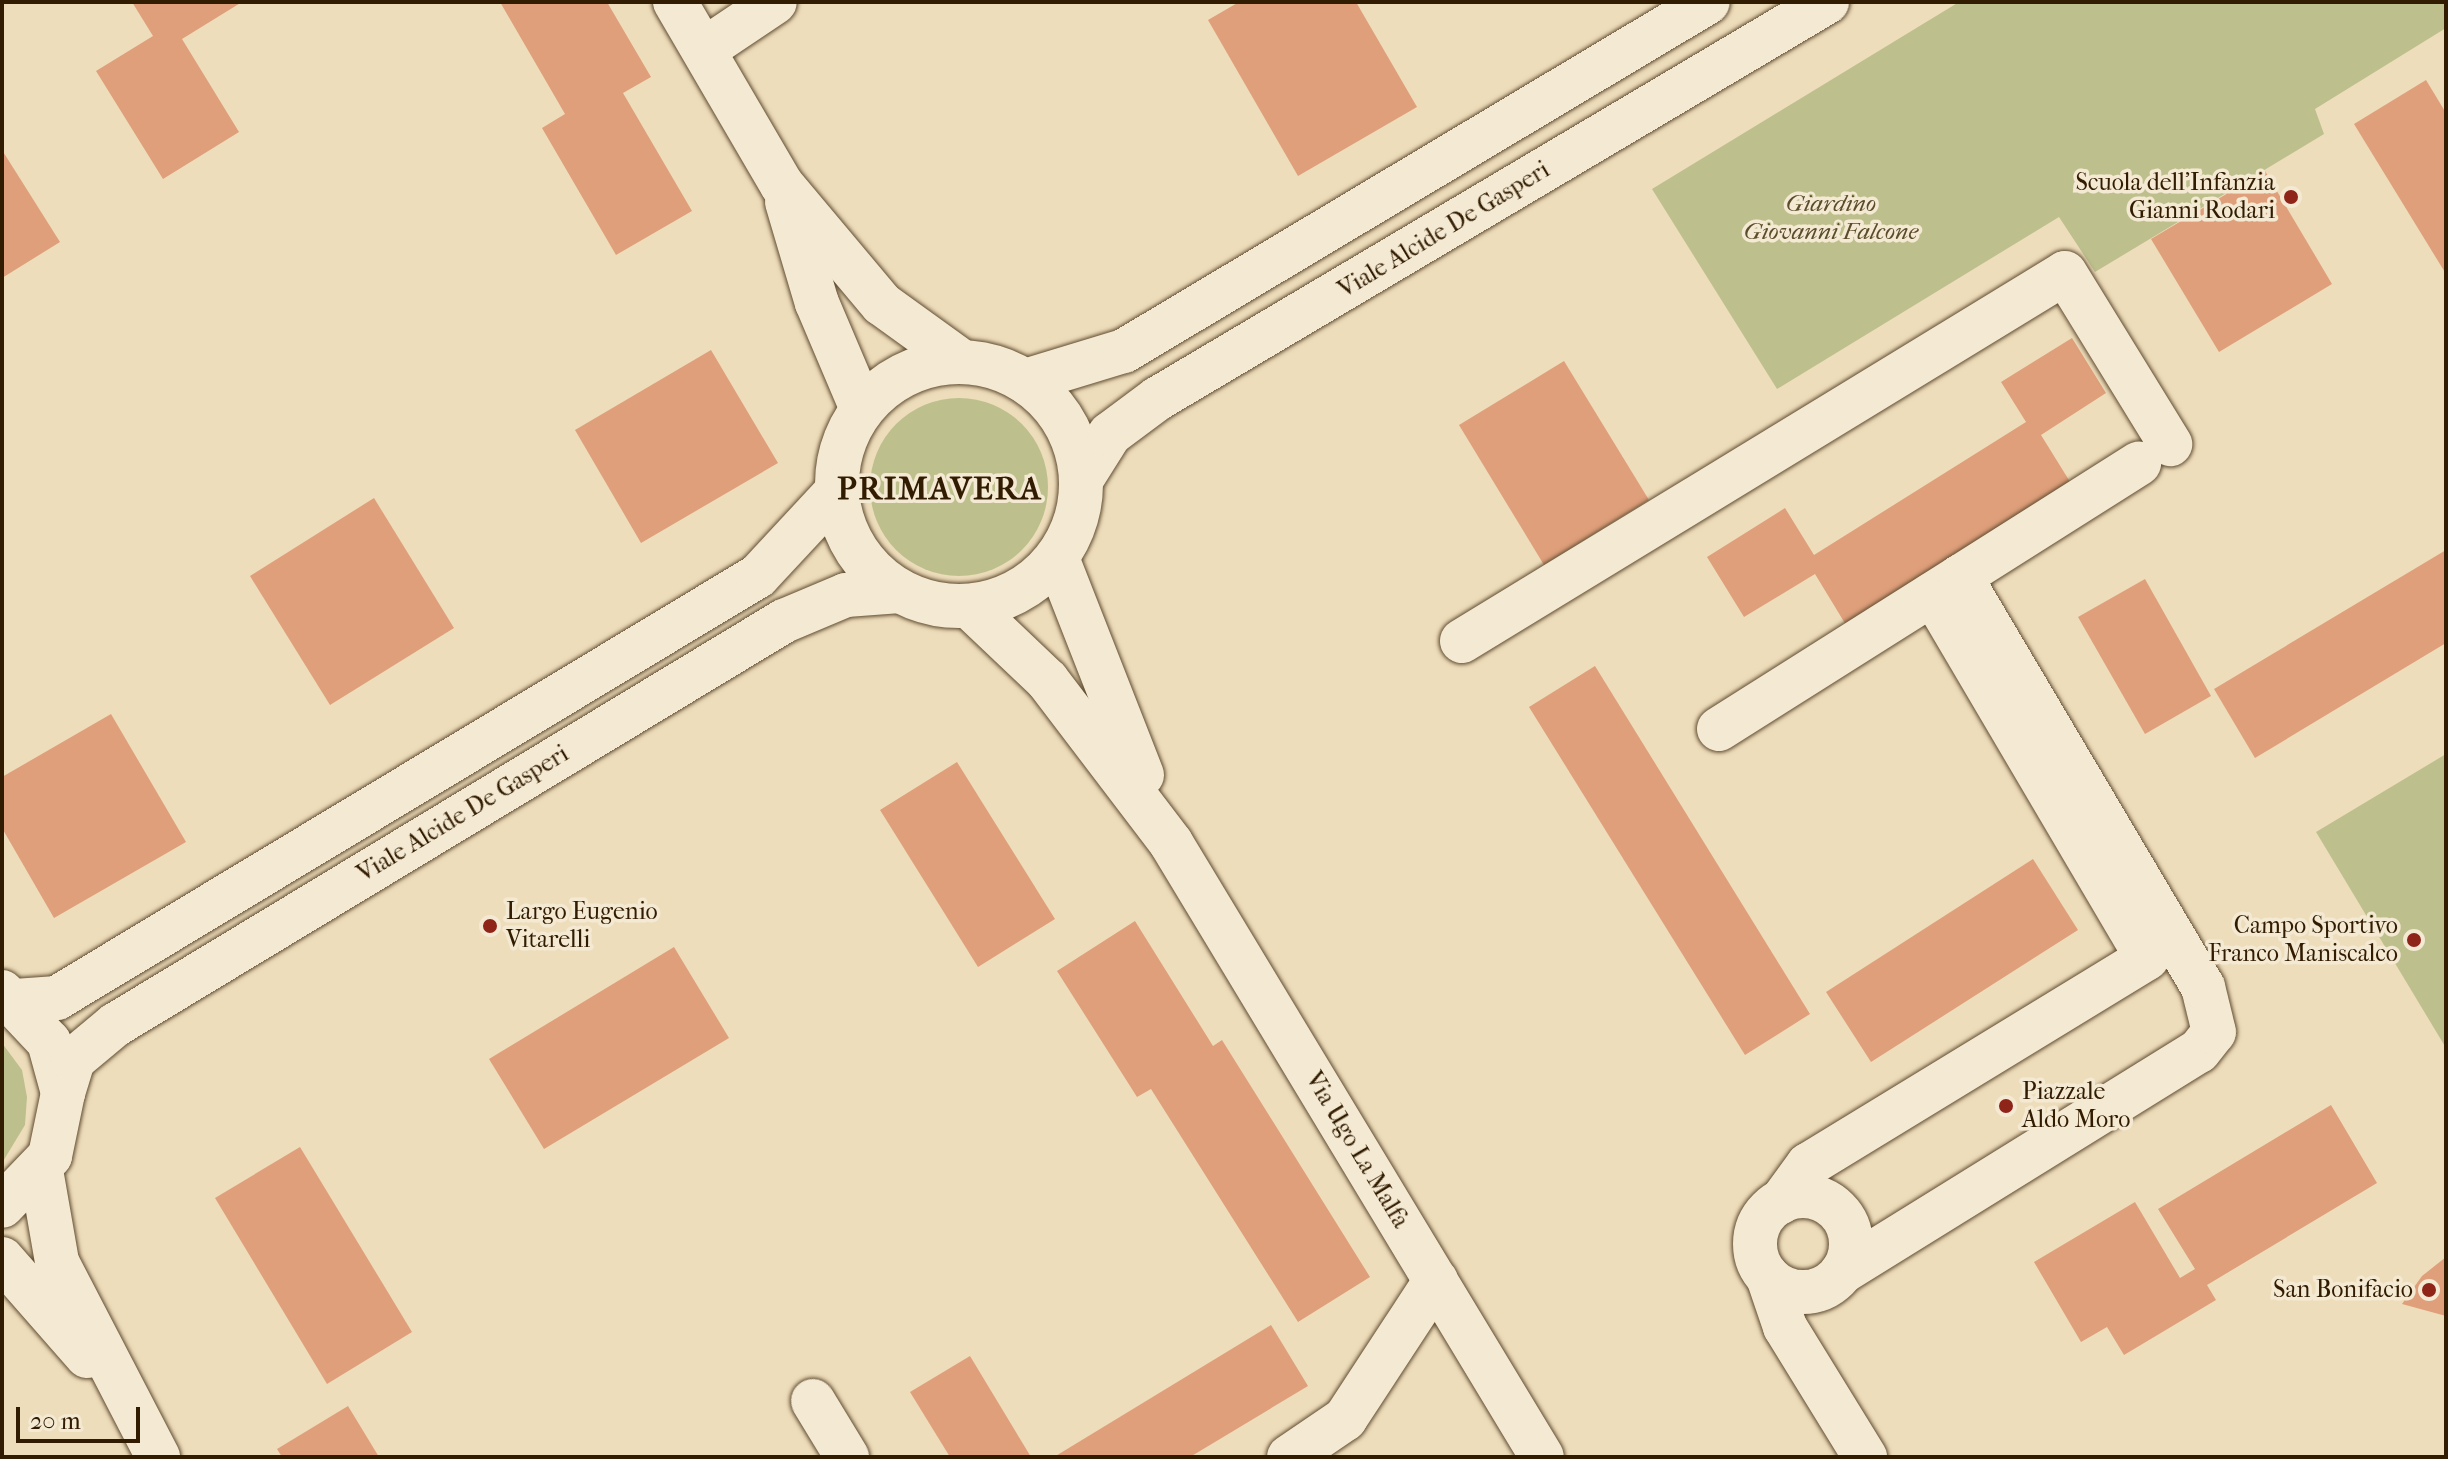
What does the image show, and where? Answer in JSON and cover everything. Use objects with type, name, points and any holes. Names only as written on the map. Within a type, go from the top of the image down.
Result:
[{"type":"street","points":[[675,2],[782,185],[882,304],[961,361],[1025,381],[1081,370],[1137,344],[1708,2]]},
{"type":"street","points":[[705,49],[775,2]]},
{"type":"street","name":"Viale Alcide De Gasperi","points":[[1081,480],[1110,434],[1157,399],[1827,2]]},
{"type":"street","points":[[782,185],[817,303],[862,409]]},
{"type":"street","points":[[1462,641],[2065,273],[2155,454],[1719,729]]},
{"type":"street","points":[[961,361],[895,379],[862,409],[842,448],[837,491],[855,549],[900,591],[969,606],[1018,592],[1057,558],[1075,521],[1081,480],[1065,424],[1025,381]]},
{"type":"street","points":[[9,997],[57,998],[758,576],[837,491]]},
{"type":"street","name":"Via Ugo La Malfa","points":[[1057,558],[1171,843]]},
{"type":"street","points":[[1947,585],[2147,958]]},
{"type":"street","points":[[1768,1277],[1792,1291],[1831,1280],[2204,1048],[2215,1022],[2203,987],[1947,585]]},
{"type":"street","name":"Viale Alcide De Gasperi","points":[[63,1093],[73,1060],[115,1025],[784,621],[846,595],[900,591]]},
{"type":"street","name":"Via Ugo La Malfa","points":[[969,606],[1047,680],[1171,843],[1542,1457]]},
{"type":"street","points":[[1865,1457],[1811,1363],[1785,1327],[1768,1277],[1756,1237],[1781,1202],[1808,1165],[2147,958],[2172,959],[2203,987]]},
{"type":"street","points":[[2,1206],[41,1170],[61,1125],[63,1093],[49,1042],[9,997]]},
{"type":"street","points":[[41,1170],[57,1262],[118,1390],[158,1457]]},
{"type":"street","points":[[1781,1202],[1808,1196],[1843,1218],[1851,1245],[1808,1318],[1811,1363]]},
{"type":"street","points":[[2,1259],[118,1390]]},
{"type":"street","points":[[1289,1457],[1345,1419],[1436,1280]]},
{"type":"street","points":[[813,1401],[847,1457]]},
{"type":"green space","name":"Giardino Giovanni Falcone","points":[[1959,2],[2446,2],[2446,28],[2315,109],[2324,134],[2095,272],[2059,217],[1777,389],[1652,189]]},
{"type":"green space","points":[[959,398],[976,399],[993,405],[1022,424],[1041,453],[1047,470],[1047,504],[1041,521],[1022,550],[993,569],[976,575],[959,576],[942,575],[925,569],[896,550],[877,521],[871,504],[870,487],[871,470],[877,453],[896,424],[925,405],[942,399]]},
{"type":"green space","name":"Campo Sportivo Franco Maniscalco","points":[[2446,754],[2446,1048],[2316,832]]},
{"type":"green space","points":[[2,1043],[22,1070],[27,1097],[25,1125],[2,1163]]},
{"type":"building","points":[[132,2],[242,2],[182,39],[239,132],[163,179],[96,71],[153,36]]},
{"type":"building","points":[[500,2],[607,2],[651,77],[623,93],[692,211],[616,255],[542,128],[565,114]]},
{"type":"building","points":[[1239,2],[1356,2],[1417,107],[1298,176],[1208,20]]},
{"type":"building","points":[[2426,80],[2446,113],[2446,274],[2354,124]]},
{"type":"building","points":[[2,150],[60,242],[2,278]]},
{"type":"building","points":[[2265,171],[2332,284],[2219,352],[2151,239]]},
{"type":"building","points":[[2072,338],[2106,393],[2041,435],[2072,485],[1846,625],[1815,574],[1744,617],[1707,557],[1785,508],[1814,555],[2026,422],[2001,382]]},
{"type":"building","points":[[711,350],[778,463],[641,543],[575,430]]},
{"type":"building","points":[[1564,361],[1649,500],[1544,565],[1459,425]]},
{"type":"building","points":[[374,498],[454,628],[330,705],[250,576]]},
{"type":"building","points":[[2446,550],[2446,643],[2255,758],[2214,689]]},
{"type":"building","points":[[2145,579],[2211,696],[2145,734],[2078,617]]},
{"type":"building","points":[[1595,666],[1810,1014],[1745,1055],[1529,707]]},
{"type":"building","points":[[111,714],[186,842],[54,918],[2,828],[2,777]]},
{"type":"building","points":[[957,762],[1055,919],[978,967],[880,810]]},
{"type":"building","points":[[2033,859],[2078,930],[1871,1062],[1826,992]]},
{"type":"building","points":[[1135,921],[1213,1046],[1222,1040],[1370,1277],[1298,1322],[1151,1089],[1137,1097],[1057,971]]},
{"type":"building","points":[[674,947],[729,1038],[544,1149],[489,1059]]},
{"type":"building","points":[[2331,1105],[2377,1183],[2207,1285],[2216,1300],[2124,1355],[2107,1327],[2081,1342],[2034,1262],[2135,1202],[2180,1278],[2195,1269],[2158,1209]]},
{"type":"building","points":[[300,1147],[412,1332],[327,1384],[215,1198]]},
{"type":"building","name":"San Bonifacio","points":[[2446,1257],[2446,1316],[2402,1304],[2422,1276]]},
{"type":"building","points":[[1271,1325],[1308,1386],[1190,1457],[1054,1457]]},
{"type":"building","points":[[970,1356],[1031,1457],[950,1457],[910,1392]]},
{"type":"building","points":[[348,1406],[379,1457],[282,1457],[277,1449]]},
{"type":"place","name":"Scuola dell'Infanzia Gianni Rodari","points":[[2291,197]]},
{"type":"place","name":"Largo Eugenio Vitarelli","points":[[490,926]]},
{"type":"place","name":"Campo Sportivo Franco Maniscalco","points":[[2414,940]]},
{"type":"place","name":"Piazzale Aldo Moro","points":[[2006,1106]]},
{"type":"place","name":"San Bonifacio","points":[[2429,1290]]},
{"type":"district","name":"PRIMAVERA","points":[[940,489]]}]
